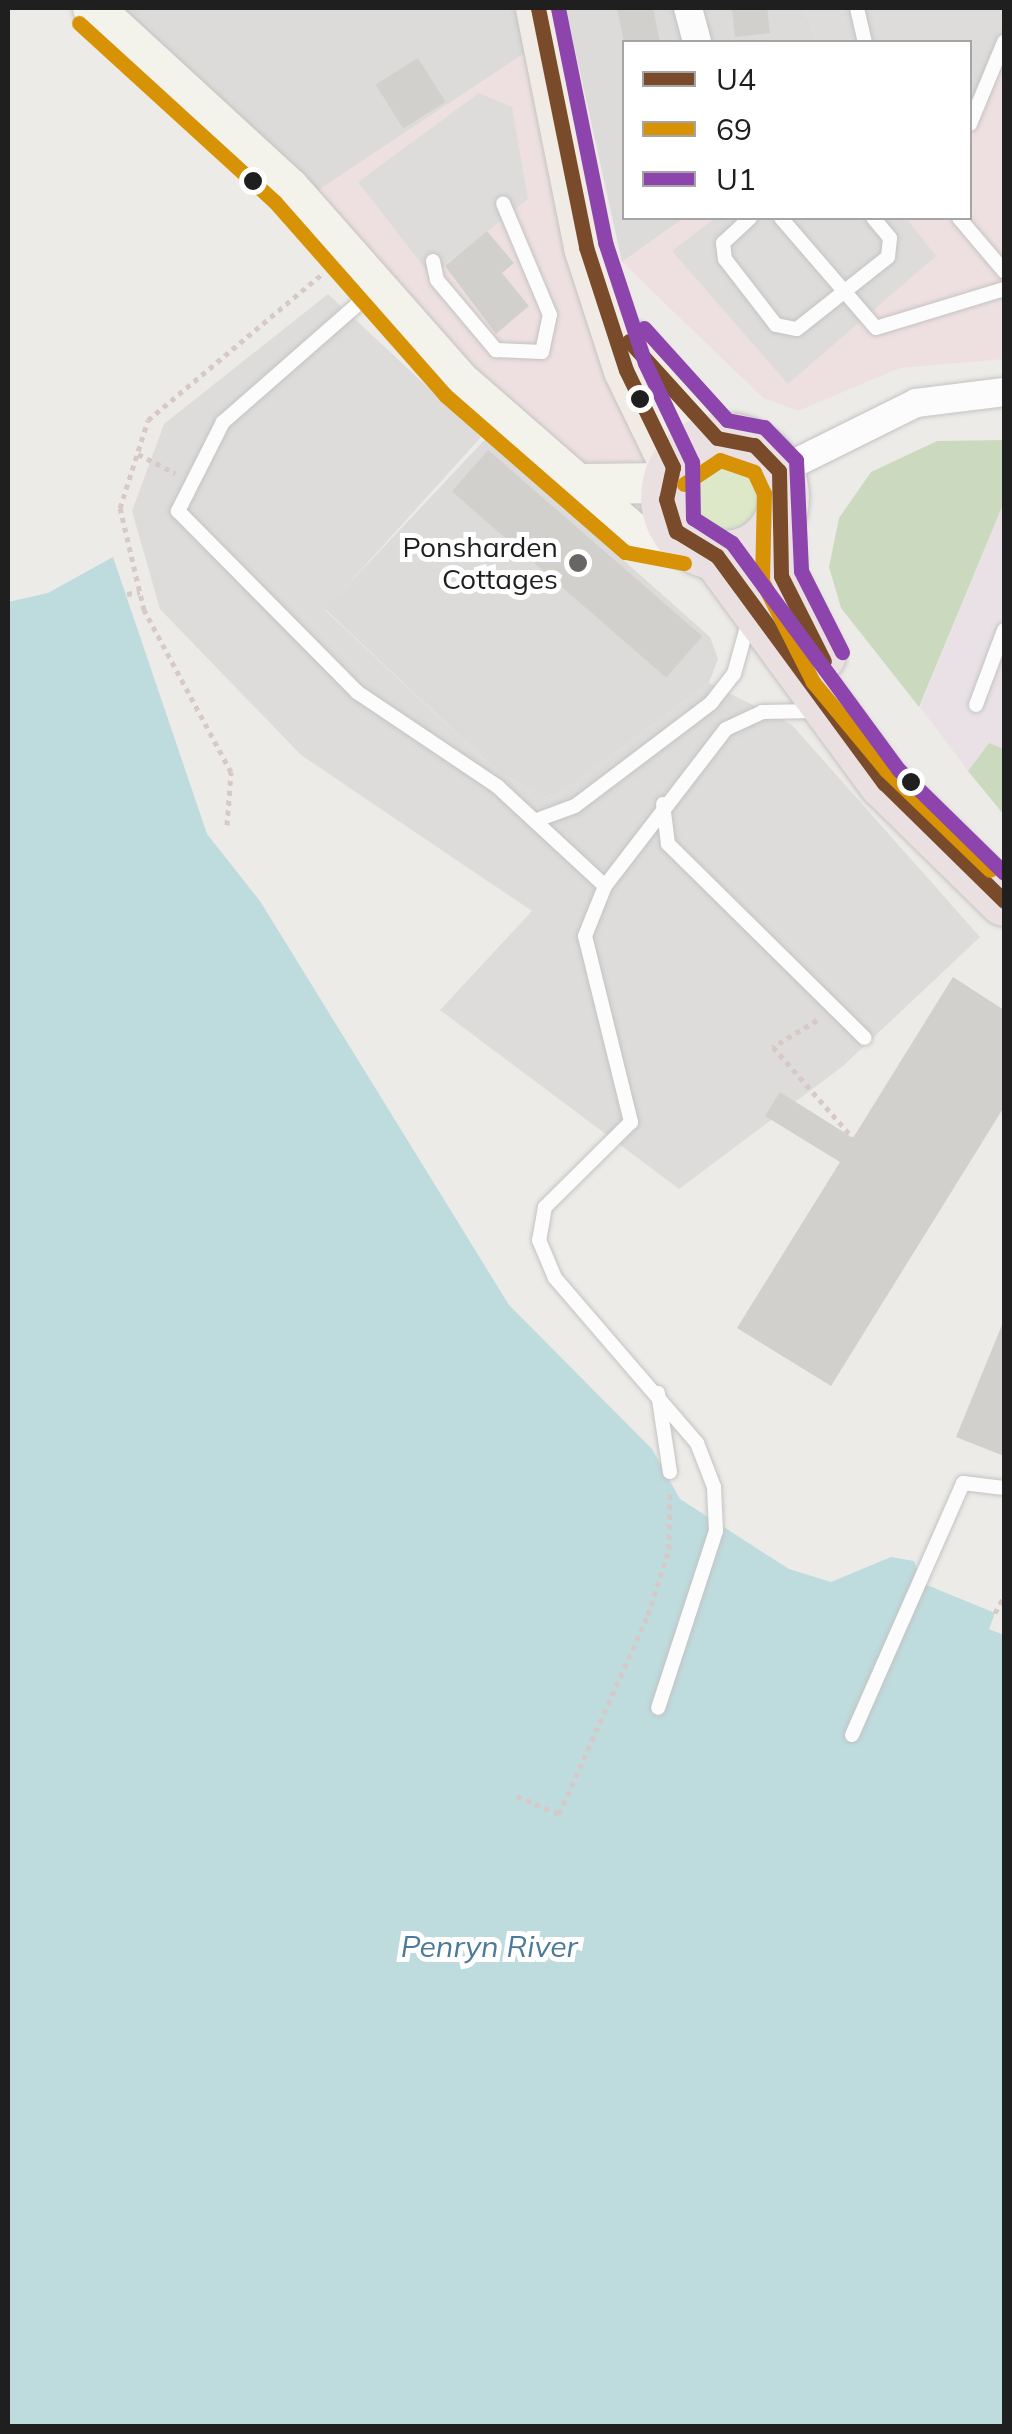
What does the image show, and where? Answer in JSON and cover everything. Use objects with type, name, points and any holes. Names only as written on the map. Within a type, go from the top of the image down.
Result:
[{"type":"highway","points":[[1004,856],[900,756],[830,671],[781,576],[779,472],[754,444],[717,438],[670,475],[668,516],[753,604],[828,712],[884,782],[1004,900]]},
{"type":"highway","points":[[702,550],[752,550],[778,525]]},
{"type":"main road","points":[[538,8],[602,298],[670,475]]},
{"type":"main road","points":[[602,298],[717,438]]},
{"type":"street","points":[[93,8],[189,87],[378,288],[458,380],[582,484],[637,536],[702,550]]},
{"type":"street","points":[[688,8],[696,40]]},
{"type":"street","points":[[779,472],[916,403],[1004,392]]},
{"type":"street","points":[[582,484],[670,475]]},
{"type":"lane","points":[[857,8],[865,40]]},
{"type":"lane","points":[[972,119],[1004,42]]},
{"type":"lane","points":[[433,261],[437,280],[496,350],[514,356],[542,352],[551,324],[503,202]]},
{"type":"lane","points":[[748,220],[723,243],[725,258],[776,325],[797,329],[888,257],[890,238],[875,220]]},
{"type":"lane","points":[[783,220],[841,293],[876,328],[1004,289]]},
{"type":"lane","points":[[961,220],[1004,271]]},
{"type":"lane","points":[[378,288],[224,422],[178,511],[357,692],[537,820],[604,886]]},
{"type":"lane","points":[[537,820],[575,806],[711,702],[734,674],[753,604]]},
{"type":"lane","points":[[976,704],[1004,630]]},
{"type":"lane","points":[[658,1708],[716,1531],[714,1487],[697,1443],[657,1387],[555,1278],[539,1240],[546,1207],[631,1122],[585,936],[604,886],[663,804],[726,729],[762,712],[828,712]]},
{"type":"lane","points":[[663,804],[668,844],[864,1038]]},
{"type":"lane","points":[[657,1387],[670,1472]]},
{"type":"lane","points":[[852,1735],[964,1483],[1004,1488]]},
{"type":"path","points":[[138,454],[192,483]]},
{"type":"path","points":[[127,594],[140,592]]},
{"type":"path","points":[[227,825],[231,772]]},
{"type":"path","points":[[837,1008],[773,1047],[853,1138]]},
{"type":"path","points":[[518,1796],[559,1814],[648,1616],[669,1550],[670,1472]]},
{"type":"path","points":[[995,1613],[1004,1596]]},
{"type":"shaded area","points":[[108,8],[519,8],[528,51],[311,195]]},
{"type":"shaded area","points":[[566,8],[803,8],[817,40],[622,40],[622,220],[681,220],[622,262]]},
{"type":"shaded area","points":[[803,8],[1004,8],[1004,359],[900,368],[798,411],[763,398],[622,262],[681,220],[972,220],[972,40],[817,40]]},
{"type":"shaded area","points":[[803,8],[1004,8],[1004,43],[972,120],[972,40],[817,40]]},
{"type":"shaded area","points":[[528,51],[647,461],[586,470],[467,373],[311,195]]},
{"type":"shaded area","points":[[479,93],[512,107],[528,199],[431,276],[358,182]]},
{"type":"shaded area","points":[[712,220],[908,220],[936,256],[788,384],[672,251]]},
{"type":"shaded area","points":[[328,294],[481,437],[325,610],[499,773],[551,800],[709,683],[792,725],[980,937],[843,1066],[679,1189],[440,1010],[532,911],[301,755],[160,609],[132,511],[164,424]]},
{"type":"shaded area","points":[[494,430],[496,447],[710,637],[718,659],[709,683],[551,800],[499,773],[325,609]]},
{"type":"shaded area","points":[[1004,502],[1004,749],[988,744],[968,771],[920,707]]},
{"type":"green space","points":[[1004,440],[1004,502],[919,707],[841,608],[829,567],[839,518],[871,472],[937,441]]},
{"type":"green space","points":[[728,464],[741,466],[751,474],[759,484],[759,510],[751,520],[741,528],[728,530],[715,528],[705,520],[697,510],[695,497],[697,484],[705,474],[715,466]]},
{"type":"green space","points":[[989,743],[1004,749],[1004,815],[968,771]]},
{"type":"water","name":"Penryn River","points":[[113,557],[207,834],[260,901],[509,1305],[652,1449],[680,1499],[789,1569],[831,1582],[891,1557],[914,1561],[922,1583],[995,1613],[989,1629],[1004,1635],[1004,2426],[8,2426],[8,602],[48,593]]},
{"type":"building","points":[[617,8],[653,8],[660,40],[624,40]]},
{"type":"building","points":[[732,8],[767,8],[770,33],[735,37]]},
{"type":"building","points":[[418,58],[446,102],[403,129],[376,84]]},
{"type":"building","points":[[487,231],[514,263],[502,273],[529,306],[496,334],[445,266]]},
{"type":"building","name":"Ponsharden Cottages","points":[[488,450],[702,636],[666,678],[452,492]]},
{"type":"building","points":[[953,977],[1004,1010],[1004,1107],[831,1386],[737,1328],[840,1162],[765,1116],[780,1092],[853,1138]]},
{"type":"building","points":[[1004,1320],[1004,1456],[956,1437]]},
{"type":"transit line","name":"U4","points":[[538,8],[586,247],[626,370],[673,467],[666,499],[676,531],[717,556],[884,783],[1004,901]]},
{"type":"transit line","name":"U1","points":[[558,8],[605,242],[645,363],[692,462],[693,518],[732,543],[899,770],[1004,873]]},
{"type":"transit line","name":"69","points":[[79,23],[275,202],[445,395],[625,552],[684,563]]},
{"type":"transit line","name":"U1","points":[[644,328],[727,420],[764,427],[796,460],[801,571],[842,652]]},
{"type":"transit line","name":"U4","points":[[629,341],[717,438],[754,445],[779,471],[781,576],[824,661]]},
{"type":"transit line","name":"69","points":[[684,484],[720,460],[754,472],[764,493],[762,581],[813,682],[886,770],[990,870]]},
{"type":"place","name":"Ponsharden Cottages","points":[[578,563]]}]
